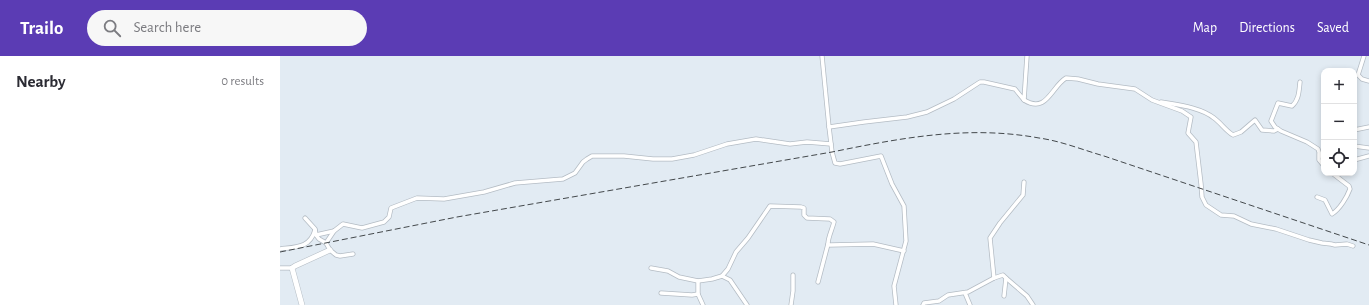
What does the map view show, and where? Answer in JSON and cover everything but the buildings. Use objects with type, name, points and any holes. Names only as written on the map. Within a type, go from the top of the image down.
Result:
[{"type":"main road","points":[[302,305],[292,268],[330,250]]},
{"type":"street","points":[[822,56],[831,144],[835,163],[840,164],[881,156],[892,184],[904,206],[906,241],[894,286],[896,305]]},
{"type":"street","points":[[1024,100],[1027,56]]},
{"type":"street","points":[[1364,56],[1358,75],[1362,79],[1369,81]]},
{"type":"street","points":[[829,127],[907,117],[927,112],[954,99],[980,82],[1015,89],[1024,100],[1028,103],[1034,104],[1043,102],[1048,98],[1062,80],[1066,78],[1135,89],[1152,100],[1182,111],[1191,117],[1188,134],[1196,142],[1202,197],[1206,205],[1221,215],[1234,216],[1251,224],[1276,229],[1322,243],[1335,245],[1347,244],[1353,246]]},
{"type":"street","points":[[1300,82],[1296,103],[1292,106],[1278,103],[1271,121],[1278,129],[1313,145],[1318,149],[1319,160],[1321,162]]},
{"type":"street","points":[[1152,100],[1199,110],[1215,118],[1232,135],[1241,132],[1255,120],[1262,130],[1274,131],[1278,129]]},
{"type":"street","points":[[1156,102],[1162,102]]},
{"type":"street","points":[[1357,129],[1369,127]]},
{"type":"street","points":[[326,243],[334,231],[342,224],[362,228],[384,222],[389,217],[391,208],[417,198],[444,199],[484,192],[514,183],[563,179],[574,174],[586,159],[592,156],[672,159],[694,155],[727,144],[756,139],[790,144],[807,142],[831,144]]},
{"type":"street","points":[[1357,146],[1369,148]]},
{"type":"street","points":[[1357,159],[1369,156]]},
{"type":"street","points":[[1317,197],[1325,200],[1330,213],[1334,214],[1349,192],[1350,187],[1336,176]]},
{"type":"street","points":[[994,278],[990,238],[1023,194],[1024,182]]},
{"type":"street","points":[[651,268],[668,271],[679,277],[698,281],[722,276],[728,269],[736,252],[748,238],[770,206],[801,207],[804,208],[804,215],[807,218],[830,219],[834,222],[818,282]]},
{"type":"street","points":[[305,218],[315,229],[316,235],[319,239],[326,243],[330,250],[336,255],[340,256],[353,254]]},
{"type":"street","points":[[280,249],[308,243],[313,237],[315,229]]},
{"type":"street","points":[[316,235],[334,231]]},
{"type":"street","points":[[828,244],[873,244],[904,251]]},
{"type":"street","points":[[280,268],[292,268]]},
{"type":"street","points":[[923,305],[924,303],[939,301],[948,295],[965,293],[1003,275],[1027,296],[1033,305]]},
{"type":"street","points":[[722,276],[730,280],[747,305]]},
{"type":"street","points":[[791,305],[793,276]]},
{"type":"street","points":[[1004,296],[1006,278]]},
{"type":"street","points":[[698,281],[698,294],[703,305]]},
{"type":"street","points":[[660,293],[698,294]]},
{"type":"street","points":[[965,293],[970,305]]},
{"type":"railway","points":[[280,252],[457,217],[883,142],[960,133],[1013,134],[1064,143],[1369,245]]}]
